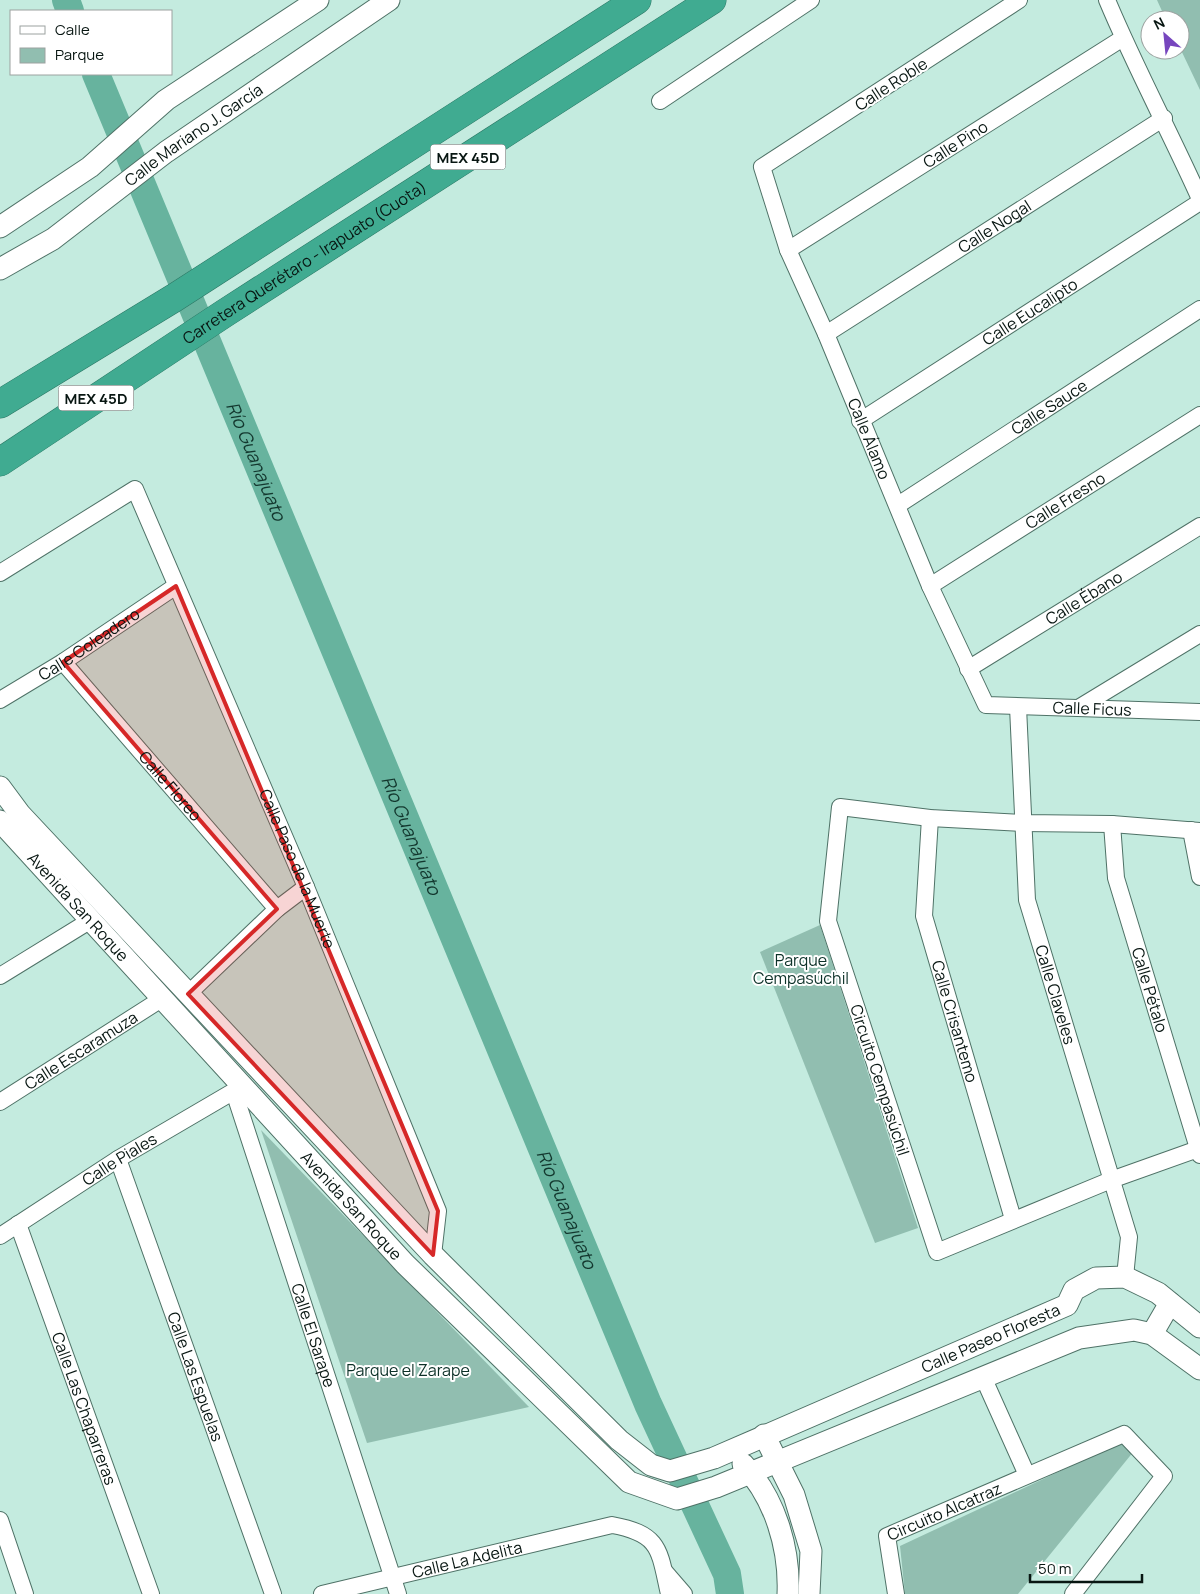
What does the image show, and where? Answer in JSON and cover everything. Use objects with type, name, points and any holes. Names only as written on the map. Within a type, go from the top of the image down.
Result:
[{"type":"highway","name":"MEX 45D","points":[[0,404],[174,298],[637,0]]},
{"type":"highway","name":"Carretera Querétaro - Irapuato (Cuota)","points":[[0,462],[225,313],[712,0]]},
{"type":"street","points":[[0,227],[90,167],[166,100],[318,0]]},
{"type":"street","name":"Calle Mariano J. García","points":[[0,269],[53,239],[166,152],[389,0]]},
{"type":"street","points":[[660,101],[811,0]]},
{"type":"street","name":"Calle Roble","points":[[762,167],[1019,0]]},
{"type":"street","points":[[1107,0],[1123,38],[1164,118],[1200,200]]},
{"type":"street","name":"Calle Pino","points":[[788,250],[1123,38]]},
{"type":"street","name":"Calle Nogal","points":[[826,334],[1164,118]]},
{"type":"street","name":"Calle Álamo","points":[[762,167],[788,250],[826,334],[860,421],[898,505],[930,586],[986,705]]},
{"type":"street","name":"Calle Eucalipto","points":[[860,421],[1200,200]]},
{"type":"street","name":"Calle Sauce","points":[[898,505],[1200,309]]},
{"type":"street","name":"Calle Fresno","points":[[930,586],[1200,415]]},
{"type":"street","name":"Calle Paso de la Muerte","points":[[0,573],[135,489],[306,887],[438,1211],[433,1255]]},
{"type":"street","name":"Calle Ébano","points":[[968,669],[1200,526]]},
{"type":"street","name":"Calle Coleadero","points":[[0,700],[63,662],[176,586]]},
{"type":"street","points":[[1080,707],[1200,634]]},
{"type":"street","name":"Calle Floreo","points":[[63,662],[277,909]]},
{"type":"street","name":"Calle Ficus","points":[[986,705],[1200,712]]},
{"type":"street","name":"Calle Claveles","points":[[1018,707],[1027,900],[1129,1237],[1125,1278]]},
{"type":"street","name":"Avenida San Roque","points":[[0,787],[6,822],[30,855],[163,998],[239,1089],[405,1264],[629,1482],[677,1499],[720,1485],[778,1462]]},
{"type":"street","name":"Circuito Cempasúchil","points":[[1196,831],[1112,824],[1022,823],[930,818],[840,807],[828,921],[937,1252],[1111,1180],[1199,1152]]},
{"type":"street","name":"Calle Crisantemo","points":[[930,818],[924,916],[1013,1219]]},
{"type":"street","name":"Avenida San Roque","points":[[6,822],[188,994],[433,1255],[619,1440],[650,1464],[670,1471],[723,1454],[764,1435]]},
{"type":"street","name":"Calle Pétalo","points":[[1112,824],[1116,878],[1199,1152]]},
{"type":"street","points":[[1196,831],[1200,877]]},
{"type":"street","points":[[0,848],[12,849],[30,855]]},
{"type":"street","points":[[188,994],[277,909],[306,887]]},
{"type":"street","points":[[0,976],[90,920]]},
{"type":"street","name":"Calle Escaramuza","points":[[0,1102],[163,998]]},
{"type":"street","name":"Calle Piales","points":[[0,1236],[118,1159],[239,1089]]},
{"type":"street","name":"Calle El Sarape","points":[[239,1089],[398,1594]]},
{"type":"street","name":"Calle Las Espuelas","points":[[118,1159],[274,1594]]},
{"type":"street","name":"Calle Las Chaparreras","points":[[18,1224],[151,1594]]},
{"type":"street","name":"Calle Paseo Floresta","points":[[764,1435],[1067,1305],[1074,1290],[1096,1278],[1125,1278],[1158,1293],[1200,1327]]},
{"type":"street","points":[[1152,1334],[1170,1303]]},
{"type":"street","points":[[1067,1305],[1079,1338]]},
{"type":"street","name":"Calle Paseo Floresta","points":[[778,1462],[1079,1338],[1134,1330],[1152,1334],[1200,1369]]},
{"type":"street","points":[[983,1377],[1027,1475]]},
{"type":"street","name":"Circuito Alcatraz","points":[[896,1594],[887,1536],[1124,1434],[1164,1476],[1073,1594]]},
{"type":"street","points":[[764,1435],[794,1495],[811,1550],[809,1594]]},
{"type":"street","points":[[723,1454],[752,1473],[771,1509],[784,1540],[789,1572],[788,1594]]},
{"type":"street","points":[[720,1485],[748,1493],[771,1509]]},
{"type":"street","points":[[0,1520],[25,1594]]},
{"type":"street","name":"Calle La Adelita","points":[[322,1594],[612,1525],[646,1534],[656,1546],[664,1571]]},
{"type":"street","points":[[664,1571],[669,1594]]},
{"type":"street","points":[[664,1571],[684,1594]]},
{"type":"highlighted area","points":[[176,586],[438,1211],[433,1255],[188,994],[277,909],[63,662]]},
{"type":"green space","points":[[1157,0],[1200,0],[1200,90],[1186,60],[1190,60],[1190,10],[1162,10]]},
{"type":"green space","name":"Parque Cempasúchil","points":[[820,925],[918,1228],[875,1243],[760,952]]},
{"type":"green space","name":"Parque el Zarape","points":[[261,1130],[529,1407],[367,1443]]},
{"type":"green space","points":[[1122,1442],[1134,1451],[1018,1594],[905,1594],[900,1546]]},
{"type":"waterway","name":"Río Guanajuato","points":[[66,0],[70,10]]},
{"type":"waterway","name":"Río Guanajuato","points":[[96,75],[648,1404],[727,1574],[730,1594]]}]
